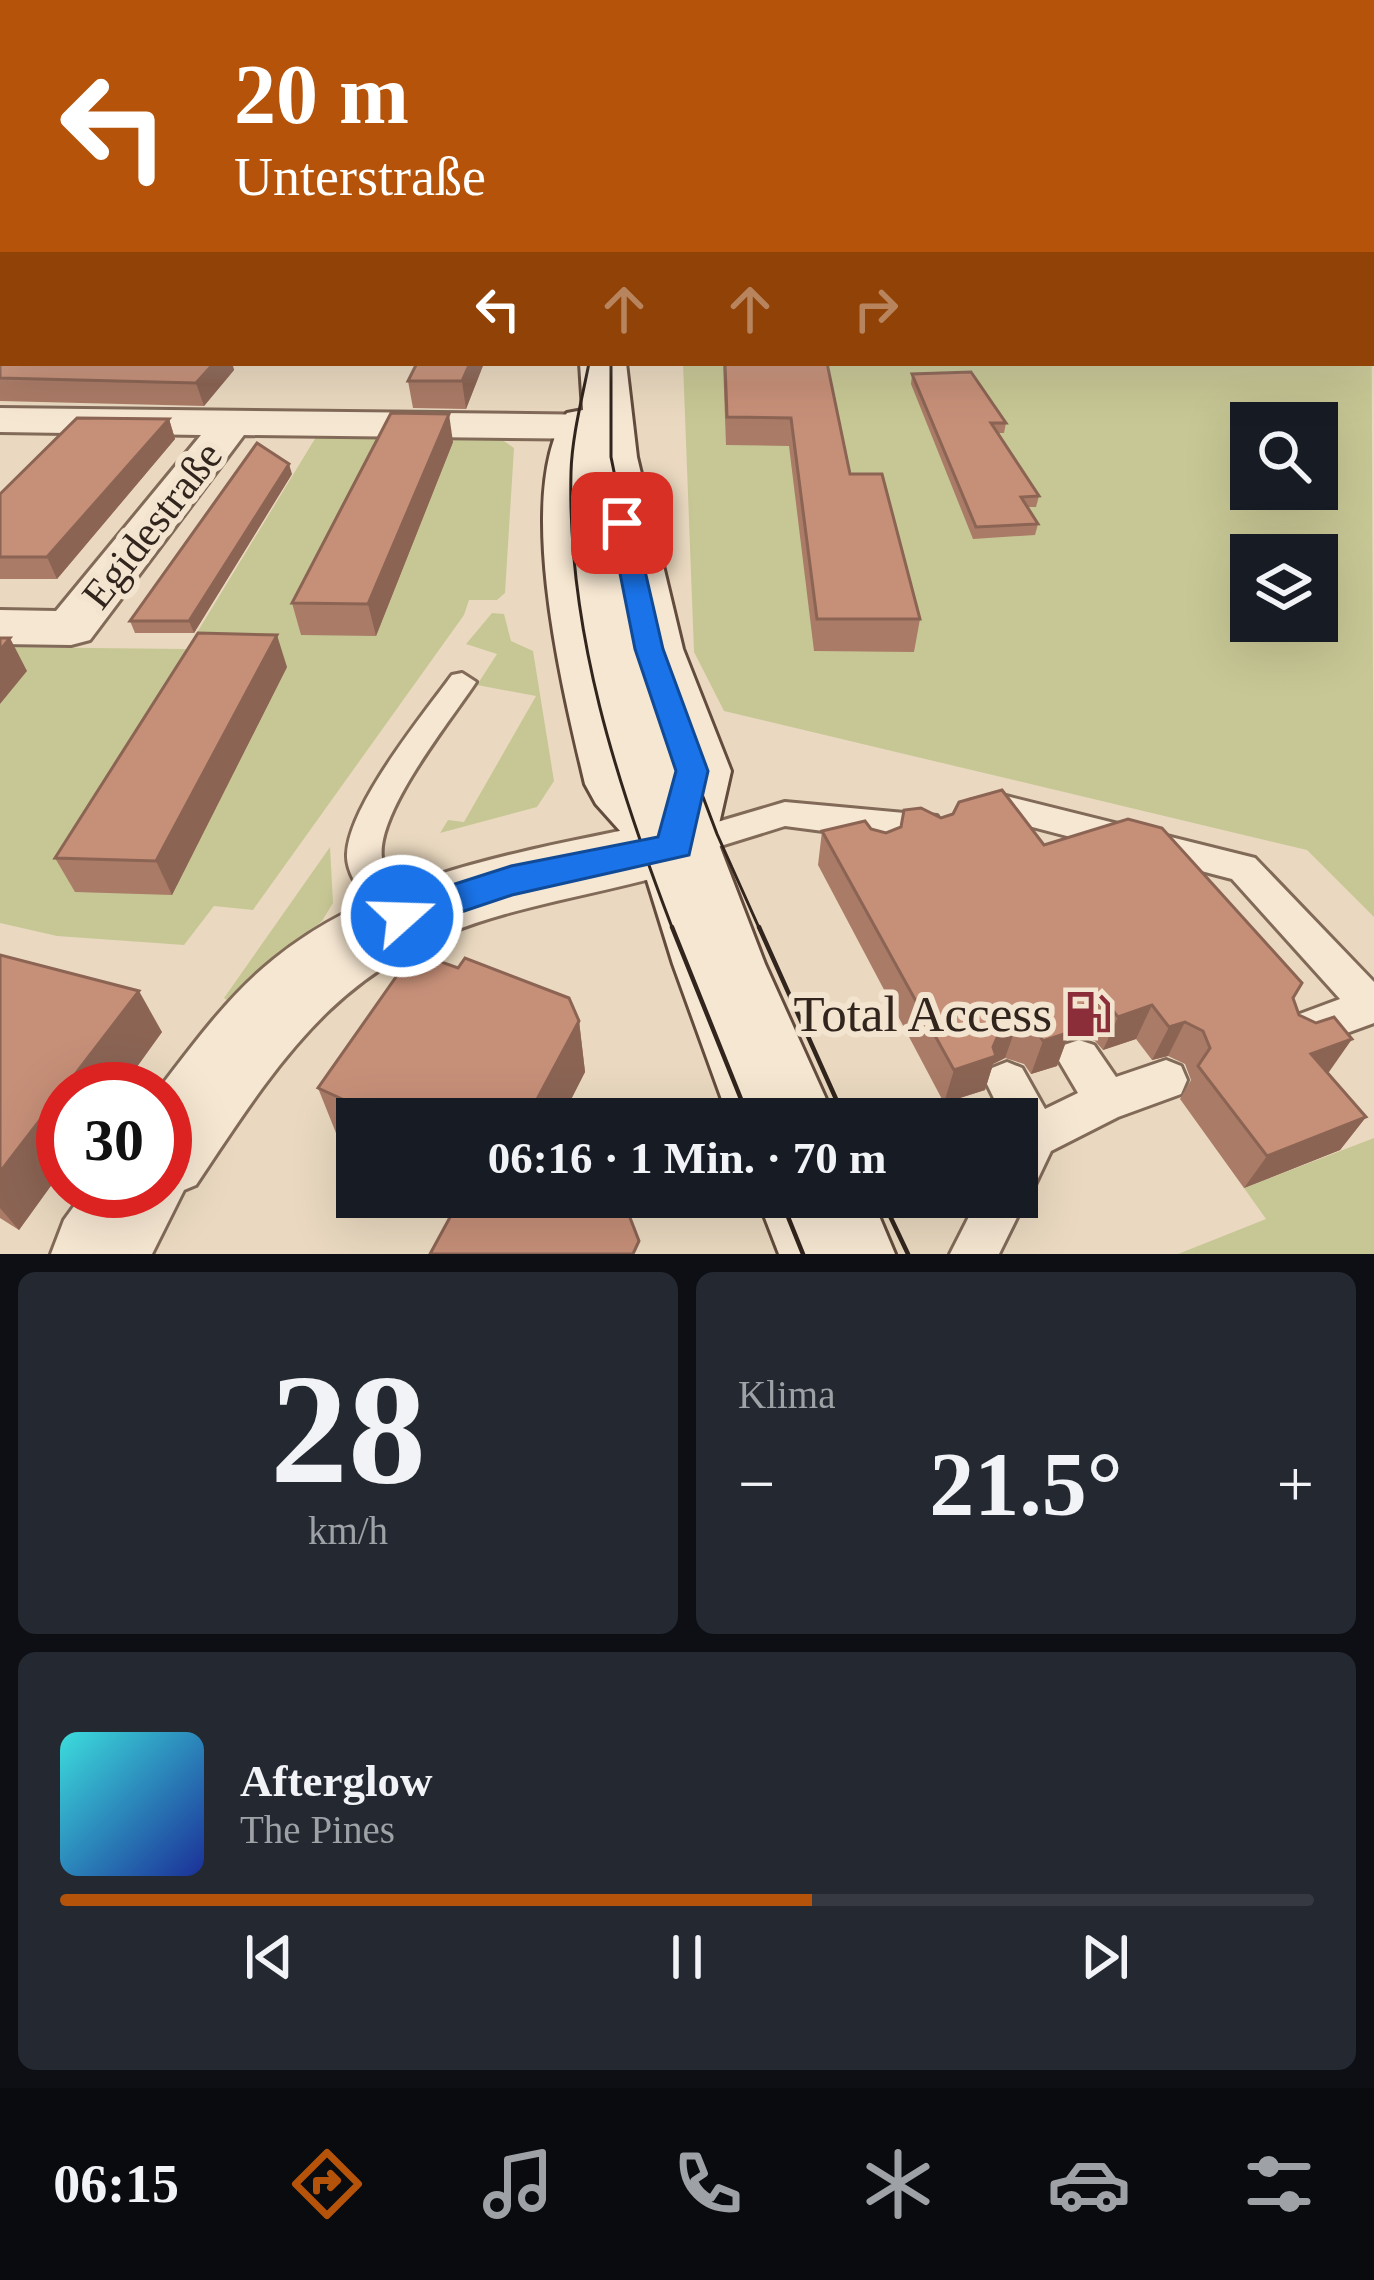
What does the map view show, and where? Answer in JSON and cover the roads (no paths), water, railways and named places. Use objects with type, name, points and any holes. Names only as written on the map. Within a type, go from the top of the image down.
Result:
[{"type":"main road","points":[[598,395],[571,470],[584,632],[624,784],[676,841],[718,964],[773,1098]]},
{"type":"main road","points":[[822,1218],[837,1254]]},
{"type":"street","name":"Egidestraße","points":[[0,420],[232,423],[598,395]]},
{"type":"street","name":"Egidestraße","points":[[0,627],[71,628],[232,423]]},
{"type":"street","points":[[192,1117],[259,1025],[333,958],[402,916],[511,881],[676,841]]},
{"type":"street","points":[[98,1254],[121,1218]]},
{"type":"lane","points":[[402,916],[372,879],[364,855],[382,805],[462,682]]},
{"type":"lane","points":[[676,841],[785,814],[872,837],[928,830],[998,806],[1243,868],[1371,1006],[1296,1034]]},
{"type":"lane","points":[[1079,1059],[1107,1101]]},
{"type":"lane","points":[[1038,1147],[1107,1101],[1166,1080]]},
{"type":"lane","points":[[1007,1082],[1011,1098]]},
{"type":"lane","points":[[974,1254],[993,1218]]},
{"type":"tram line","points":[[588,366],[571,472],[577,590],[615,763],[673,930]]},
{"type":"tram line","points":[[611,366],[611,457],[654,667],[717,834],[760,930]]},
{"type":"tram line","points":[[672,927],[741,1098]]},
{"type":"tram line","points":[[759,927],[836,1098]]},
{"type":"tram line","points":[[788,1218],[803,1254]]},
{"type":"tram line","points":[[891,1218],[908,1254]]},
{"type":"place","name":"Total Access","points":[[1088,1014]]}]
